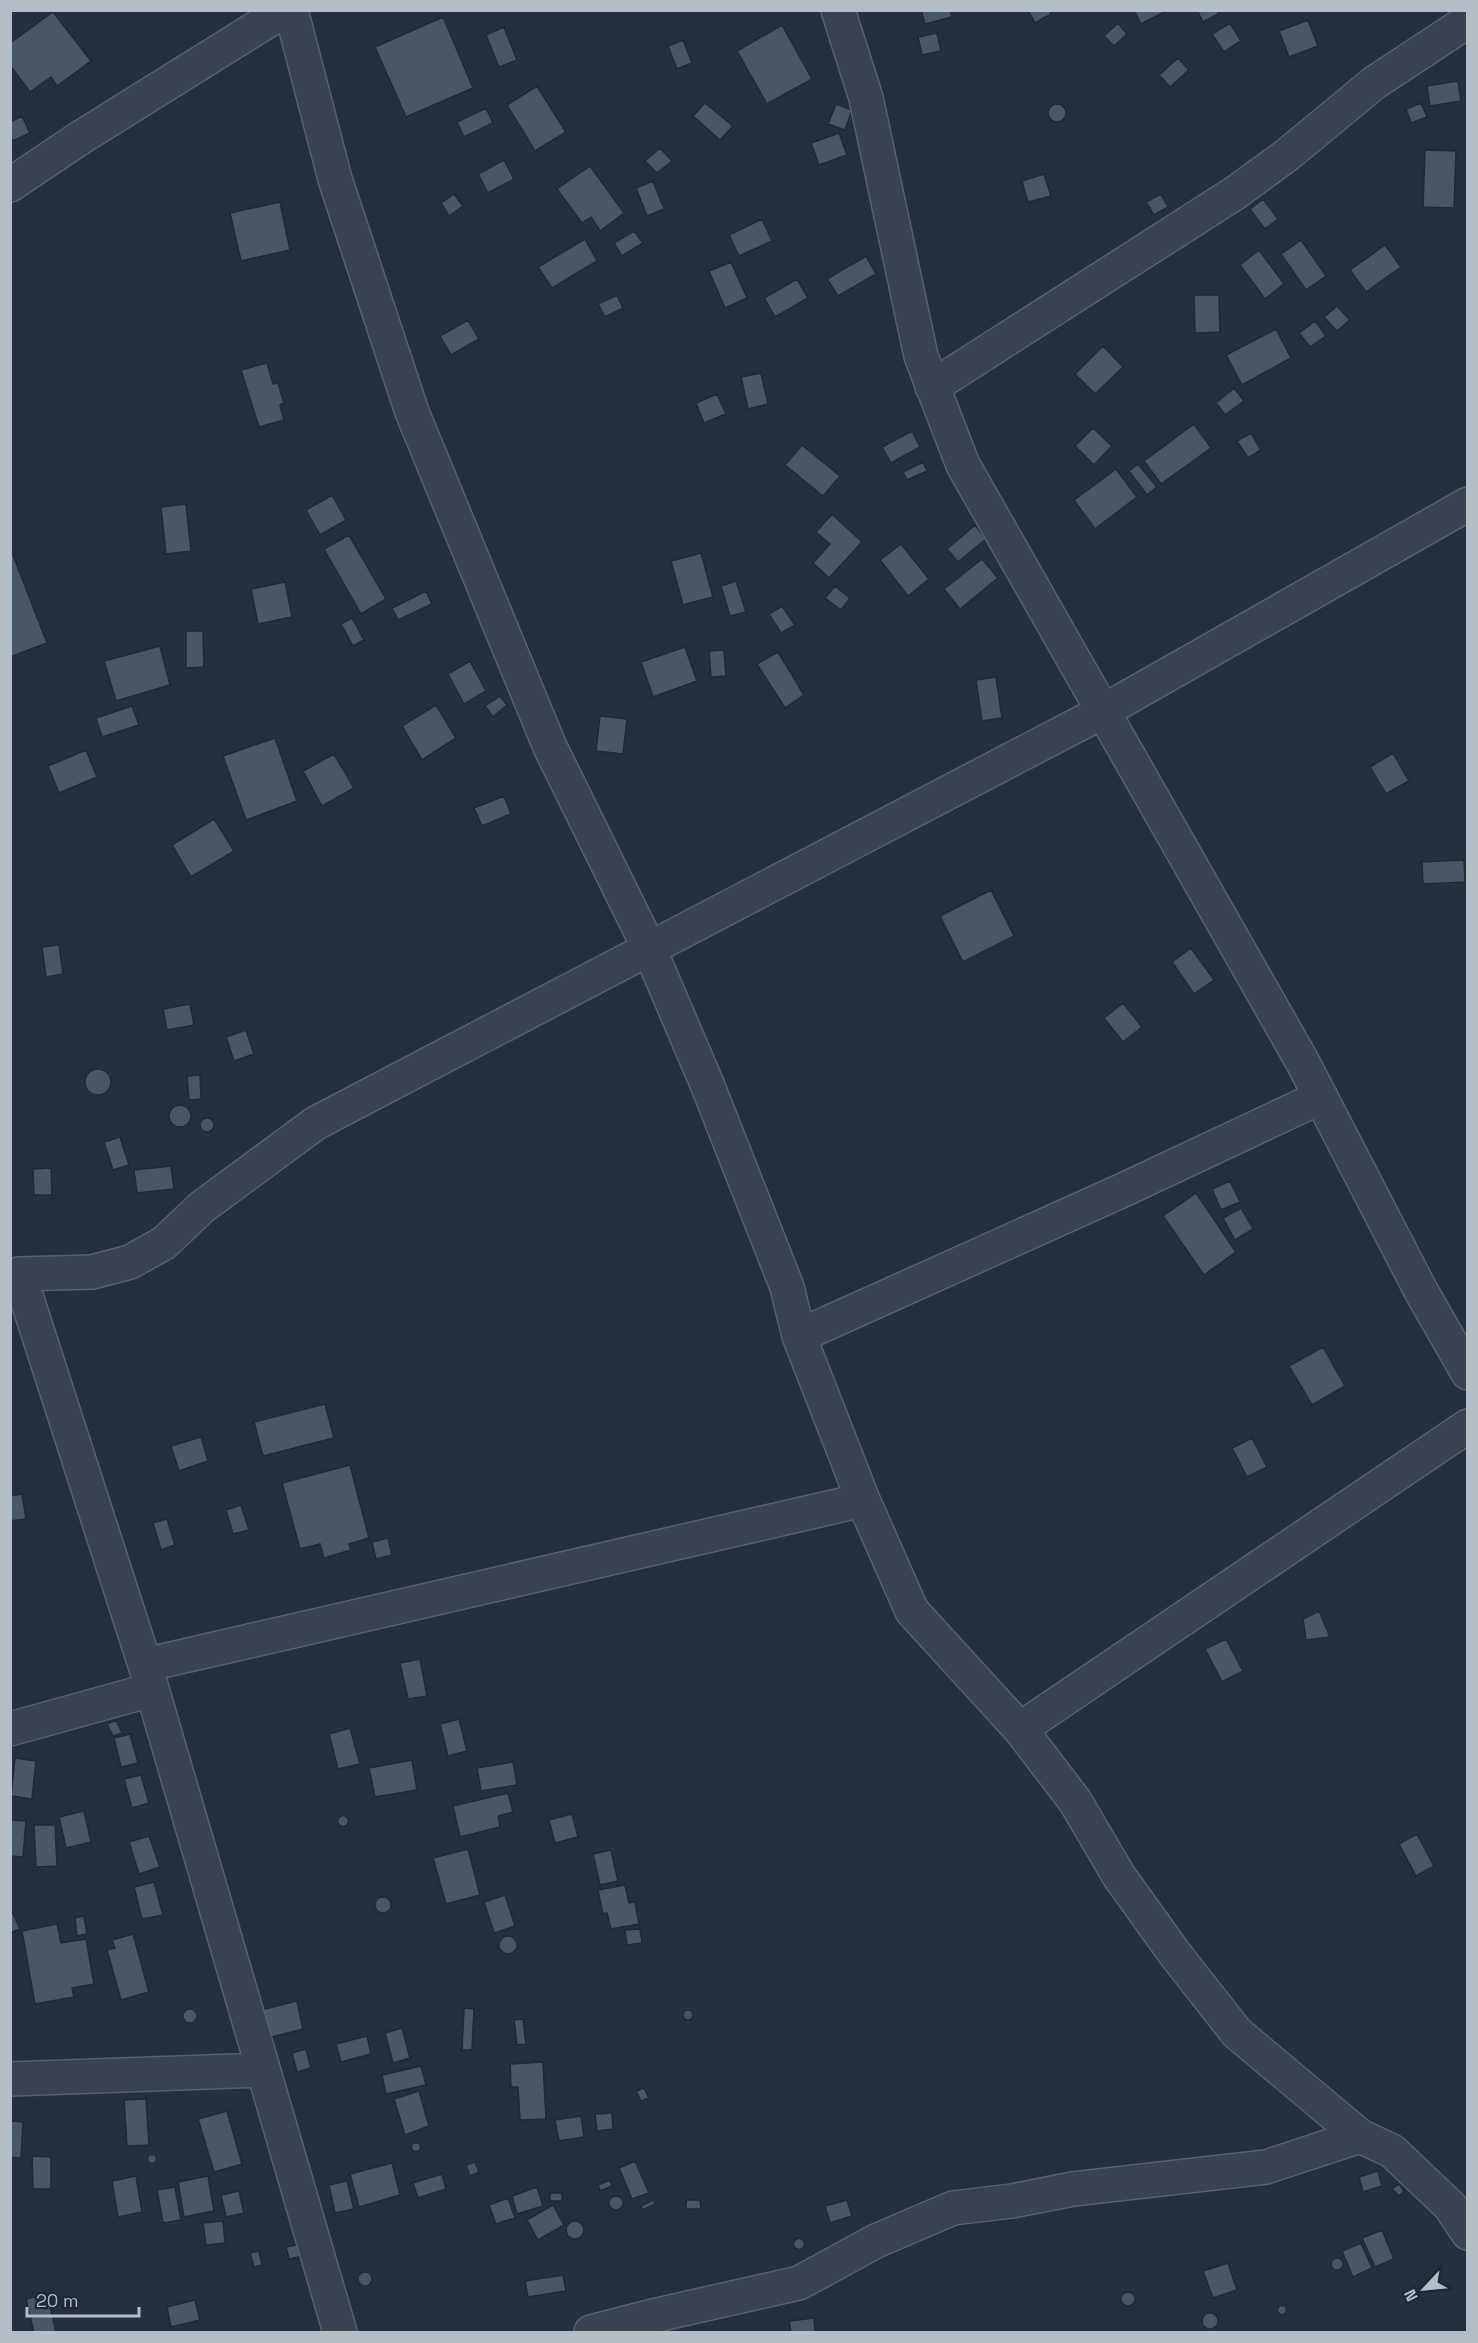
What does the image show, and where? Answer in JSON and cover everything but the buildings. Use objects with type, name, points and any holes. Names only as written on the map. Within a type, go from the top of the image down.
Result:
[{"type":"street","points":[[10,185],[80,138],[285,10]]},
{"type":"street","points":[[291,10],[335,179],[412,412],[550,747],[649,948],[707,1084],[787,1287],[799,1336],[863,1500],[912,1611],[1020,1729],[1075,1801],[1119,1875],[1168,1945],[1237,2033],[1360,2136],[1392,2151],[1449,2206],[1467,2233]]},
{"type":"street","points":[[838,10],[866,98],[921,356],[963,465],[1291,1040],[1421,1291],[1467,1373]]},
{"type":"street","points":[[932,387],[1235,193],[1287,155],[1374,83],[1467,21]]},
{"type":"street","points":[[340,2332],[148,1677],[15,1275],[92,1272],[130,1262],[165,1243],[202,1207],[316,1124],[1102,712],[1467,504]]},
{"type":"street","points":[[799,1336],[1121,1191],[1321,1097]]},
{"type":"street","points":[[1020,1729],[1467,1426]]},
{"type":"street","points":[[10,1729],[148,1677],[863,1500]]},
{"type":"street","points":[[10,2079],[263,2070]]},
{"type":"street","points":[[591,2332],[799,2283],[876,2241],[953,2208],[1012,2201],[1072,2189],[1266,2167],[1360,2136]]}]
